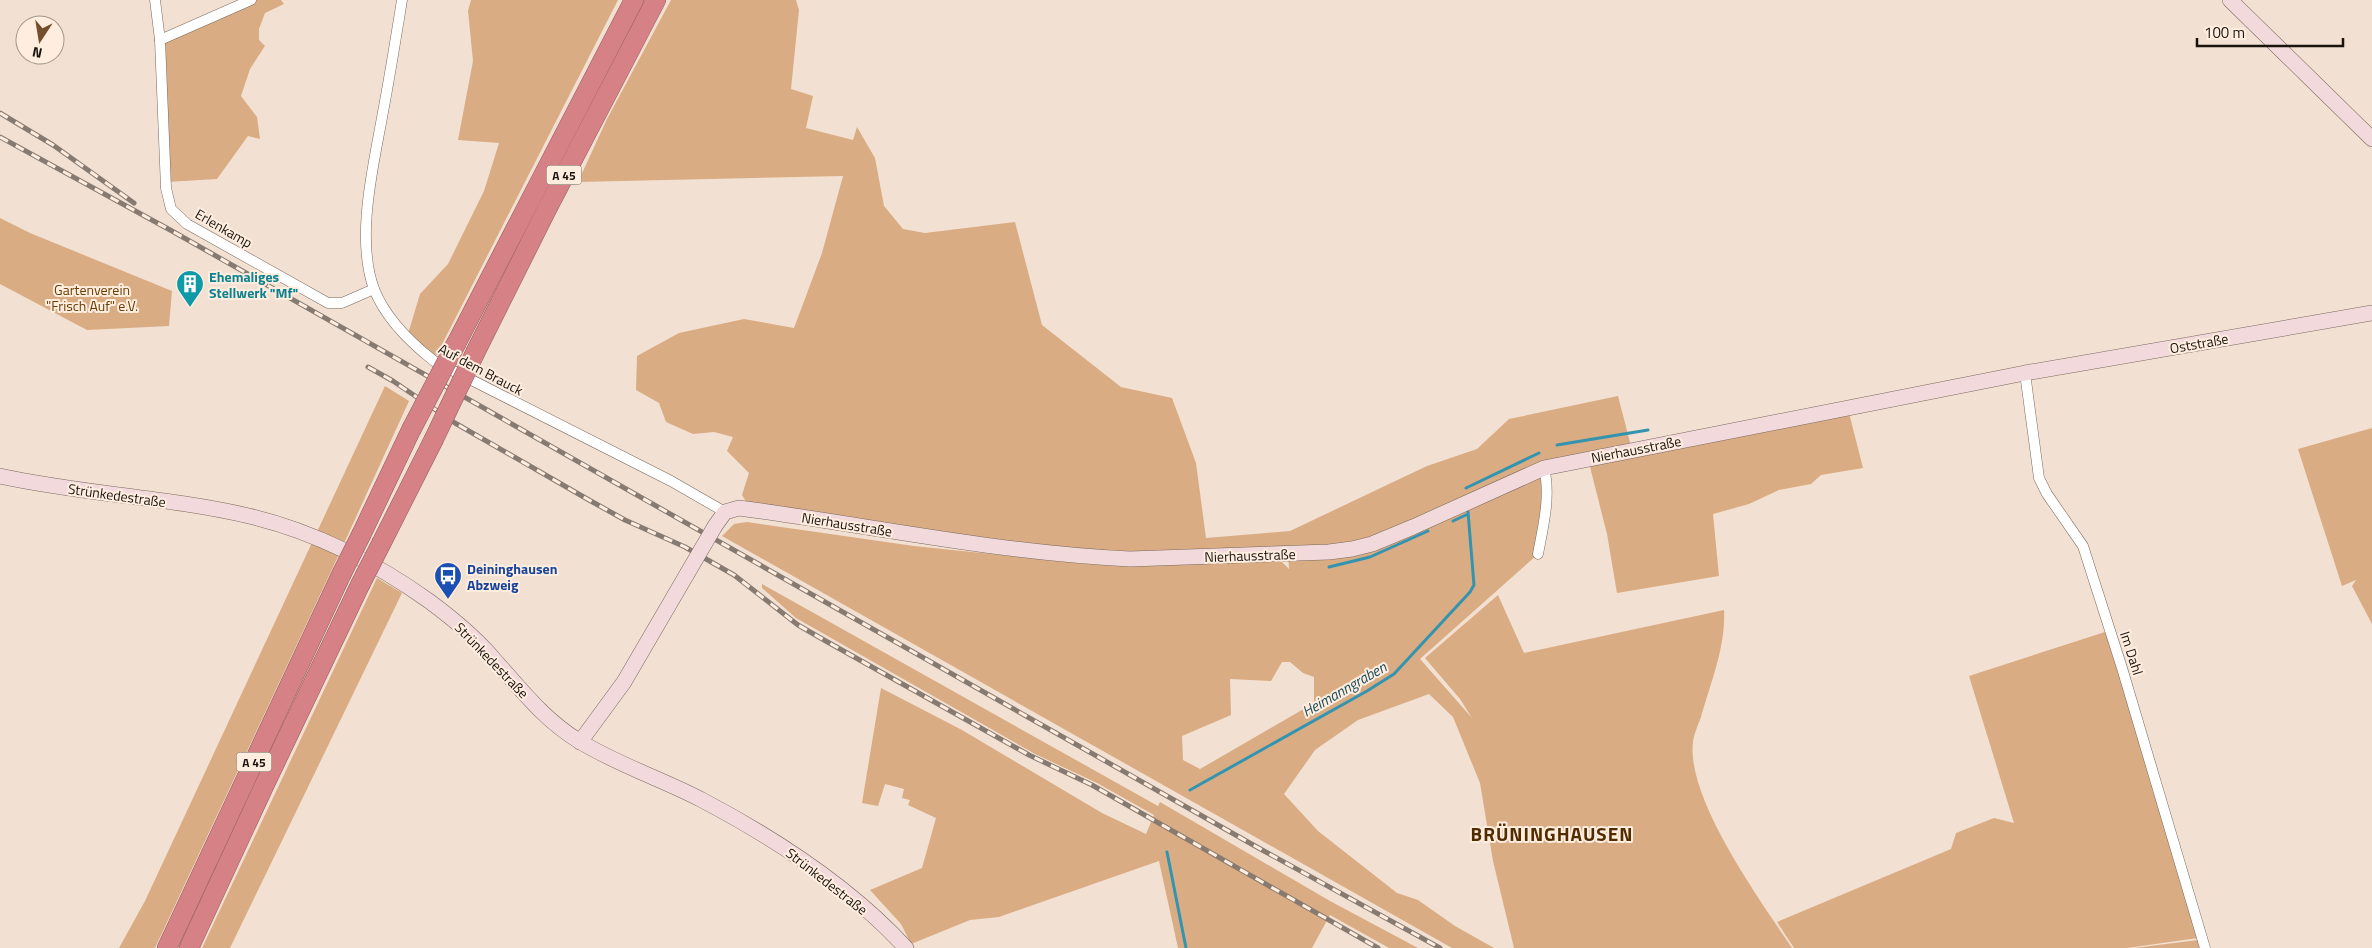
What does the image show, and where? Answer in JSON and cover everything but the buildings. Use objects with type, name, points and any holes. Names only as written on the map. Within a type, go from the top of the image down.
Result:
[{"type":"highway","name":"A 45","points":[[167,948],[341,575],[411,430],[634,0]]},
{"type":"highway","name":"A 45","points":[[189,948],[360,585],[546,211],[656,0]]},
{"type":"main road","points":[[2230,0],[2372,139]]},
{"type":"main road","name":"Oststraße","points":[[2025,373],[2372,313]]},
{"type":"main road","name":"Nierhausstraße","points":[[725,512],[739,508],[1013,548],[1097,558],[1140,559],[1329,552],[1372,544],[1544,468],[2025,373]]},
{"type":"main road","name":"Strünkedestraße","points":[[0,476],[72,489],[188,504],[251,517],[327,543],[372,565],[440,609],[473,636],[536,706],[554,723],[580,742],[616,761],[700,799],[772,840],[848,896],[906,948]]},
{"type":"main road","points":[[580,742],[624,682],[725,512]]},
{"type":"street","name":"Erlenkamp","points":[[155,0],[160,40],[166,188],[171,209],[178,217],[328,303],[342,303],[374,289]]},
{"type":"street","points":[[160,40],[251,0]]},
{"type":"street","name":"Auf dem Brauck","points":[[402,0],[367,219],[368,260],[374,289],[392,319],[434,361],[671,482],[725,512]]},
{"type":"street","name":"Im Dahl","points":[[2025,373],[2040,478],[2048,494],[2083,546],[2122,668],[2205,948]]},
{"type":"street","points":[[1538,554],[1546,501],[1544,468]]},
{"type":"green space","points":[[251,0],[281,0],[284,4],[265,13],[259,29],[259,40],[265,46],[250,69],[241,96],[257,117],[260,139],[248,136],[217,179],[167,182],[161,40]]},
{"type":"green space","points":[[471,0],[618,0],[434,360],[407,337],[420,294],[448,264],[484,191],[499,143],[458,140],[473,61],[468,11]]},
{"type":"green space","points":[[671,0],[796,0],[799,10],[791,89],[813,96],[806,128],[853,140],[857,127],[875,158],[884,206],[903,229],[925,233],[1015,222],[1042,325],[1121,387],[1172,398],[1196,463],[1206,538],[1290,531],[1427,466],[1477,449],[1509,419],[1618,396],[1632,450],[1846,401],[1863,468],[1821,475],[1811,484],[1779,490],[1749,504],[1713,514],[1719,576],[1617,593],[1607,534],[1588,459],[1544,468],[1538,554],[1420,659],[1472,718],[1460,699],[1425,658],[1498,595],[1524,653],[1724,610],[1723,637],[1720,650],[1693,742],[1694,765],[1701,792],[1728,849],[1792,948],[1514,948],[1493,861],[1480,783],[1453,717],[1429,694],[1358,720],[1315,750],[1284,794],[1318,831],[1397,893],[1418,900],[1455,926],[1494,948],[1452,948],[722,536],[734,524],[747,522],[914,546],[1070,562],[1280,560],[1289,569],[1288,550],[1106,554],[1044,548],[747,503],[742,495],[749,473],[727,451],[733,437],[714,432],[693,434],[666,422],[659,403],[636,390],[637,356],[679,333],[744,319],[794,328],[822,253],[843,176],[578,182],[607,119]],"holes":[[[1282,662],[1290,662],[1303,673],[1314,677],[1314,703],[1200,769],[1183,760],[1182,736],[1231,715],[1230,679],[1271,681]]]},
{"type":"green space","name":"Gartenverein \"Frisch Auf\" e.V.","points":[[0,218],[30,233],[172,291],[169,326],[87,330],[0,284]]},
{"type":"green space","points":[[385,386],[409,401],[155,948],[119,948],[145,901]]},
{"type":"green space","points":[[2372,428],[2372,624],[2352,586],[2356,580],[2342,586],[2298,449]]},
{"type":"green space","points":[[377,578],[402,593],[230,948],[202,948]]},
{"type":"green space","points":[[762,584],[1158,806],[1160,802],[1330,901],[1418,948],[1389,948],[1330,915],[1312,948],[1178,948],[1159,861],[999,917],[970,920],[911,944],[901,924],[870,890],[922,868],[936,818],[908,805],[910,800],[902,798],[904,789],[885,784],[878,806],[862,803],[881,688],[962,730],[1102,813],[1146,834],[1154,815],[1097,783],[1035,754],[796,618],[762,588]]},
{"type":"green space","points":[[2108,631],[2198,938],[2127,948],[1794,948],[1777,922],[1951,849],[1956,833],[1994,818],[2014,823],[1969,676]]},
{"type":"green space","points":[[2198,940],[2200,948],[2134,948]]},
{"type":"waterway","name":"Heimanngraben","points":[[1557,445],[1648,430]]},
{"type":"waterway","name":"Heimanngraben","points":[[1466,488],[1539,453]]},
{"type":"waterway","name":"Heimanngraben","points":[[1190,790],[1394,674],[1470,592],[1474,585],[1468,512]]},
{"type":"waterway","points":[[1453,521],[1468,514]]},
{"type":"waterway","points":[[1329,567],[1370,557],[1428,531]]},
{"type":"waterway","name":"Heimanngraben","points":[[1167,852],[1186,948]]},
{"type":"railway","points":[[0,113],[53,145],[134,203]]},
{"type":"railway","points":[[0,137],[172,231],[1255,846],[1440,948]]},
{"type":"railway","points":[[368,367],[393,381],[455,423],[589,500],[625,520],[685,547],[734,575],[798,625],[824,640],[1029,755],[1092,785],[1378,948]]},
{"type":"place","name":"Ehemaliges Stellwerk \"Mf\"","points":[[190,308]]},
{"type":"place","name":"Deininghausen Abzweig","points":[[448,600]]},
{"type":"district","name":"BRÜNINGHAUSEN","points":[[1552,833]]}]
